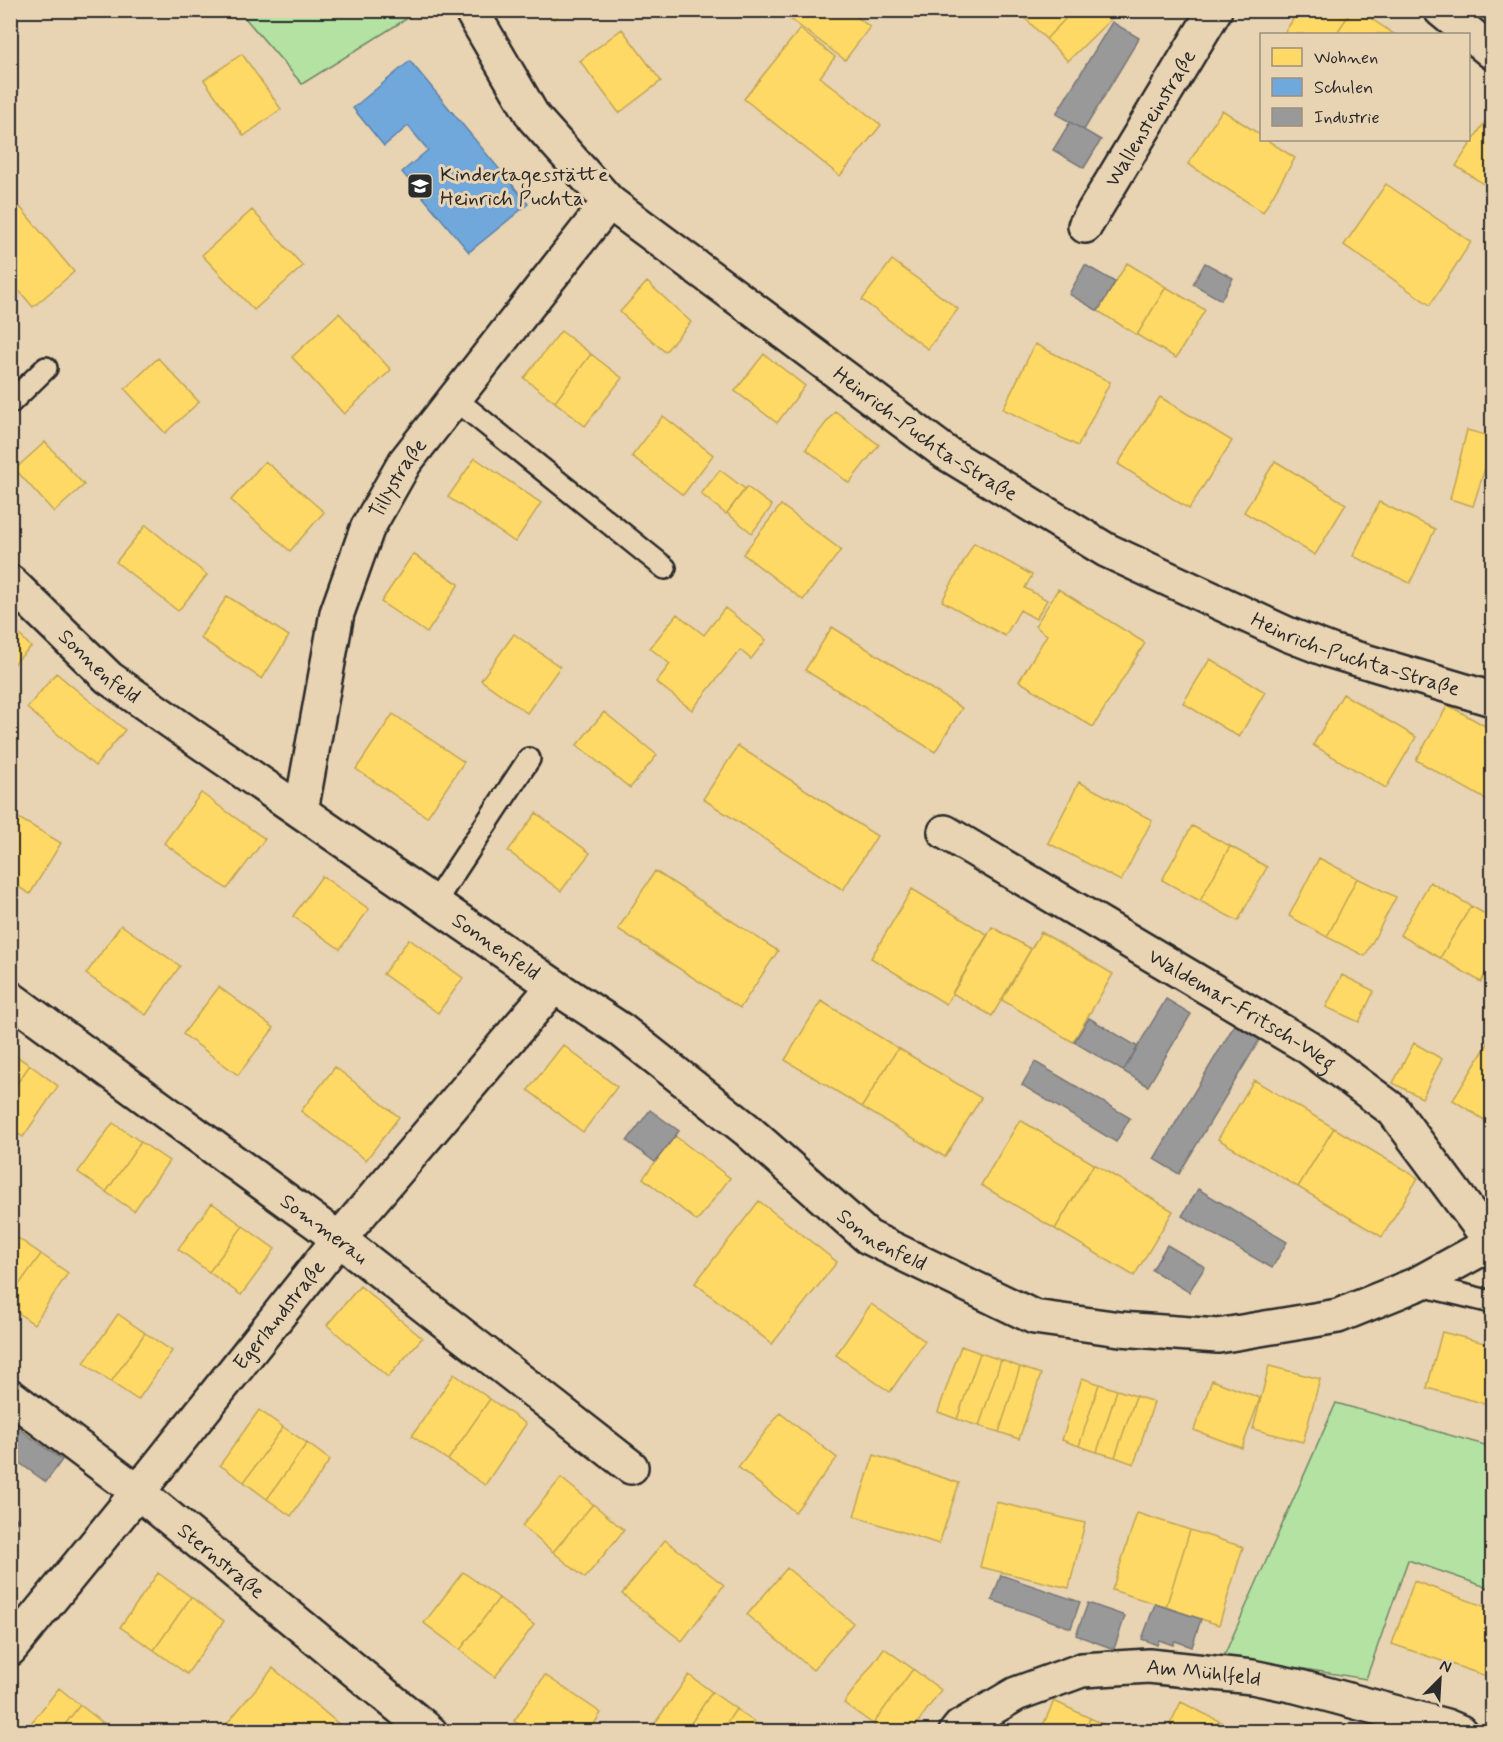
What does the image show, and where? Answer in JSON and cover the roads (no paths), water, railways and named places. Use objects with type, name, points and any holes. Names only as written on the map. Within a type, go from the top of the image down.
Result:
[{"type":"street","name":"Heinrich-Puchta-Straße","points":[[471,10],[534,118],[609,202],[946,453],[1106,550],[1287,634],[1331,651],[1492,699]]},
{"type":"street","name":"Wallensteinstraße","points":[[1085,226],[1215,10]]},
{"type":"street","points":[[1441,10],[1469,33]]},
{"type":"street","points":[[1470,34],[1492,52]]},
{"type":"street","name":"Tillystraße","points":[[301,811],[336,613],[367,529],[405,462],[609,202]]},
{"type":"street","name":"Sonnenfeld","points":[[10,582],[110,678],[621,1030],[746,1129],[868,1237],[1034,1317],[1120,1329],[1218,1336],[1338,1316],[1416,1284],[1492,1243]]},
{"type":"street","name":"Waldemar-Fritsch-Weg","points":[[945,832],[1308,1047],[1394,1110],[1492,1243]]},
{"type":"street","name":"Egerlandstraße","points":[[10,1649],[339,1239],[554,986]]},
{"type":"street","name":"Sommerau","points":[[10,998],[339,1239],[631,1467]]},
{"type":"street","name":"Sternstraße","points":[[10,1396],[138,1492],[430,1731]]},
{"type":"street","name":"Am Mühlfeld","points":[[956,1731],[1016,1694],[1082,1670],[1149,1666],[1263,1679],[1460,1731]]},
{"type":"lane","points":[[10,403],[46,368]]},
{"type":"lane","points":[[454,398],[665,568]]},
{"type":"lane","name":"Sonnenfeld","points":[[434,903],[529,759]]},
{"type":"lane","points":[[1416,1284],[1492,1302]]},
{"type":"place","name":"Kindertagesstätte Heinrich Puchta","points":[[420,186]]}]
